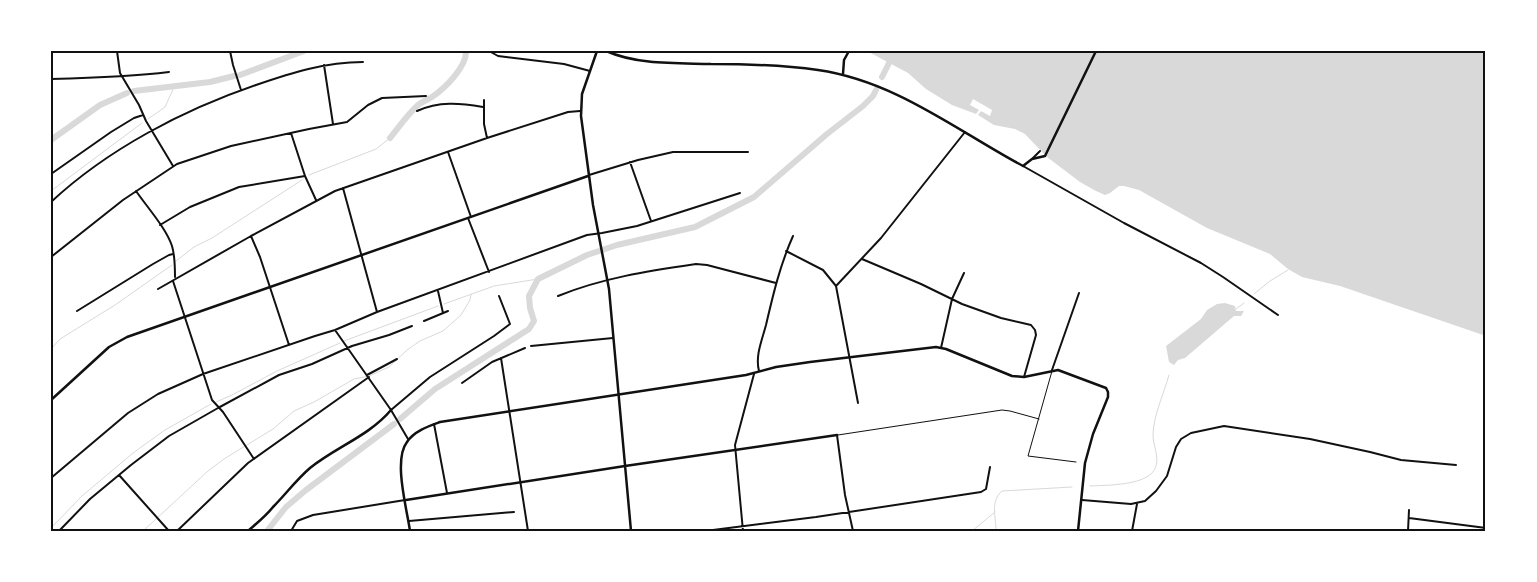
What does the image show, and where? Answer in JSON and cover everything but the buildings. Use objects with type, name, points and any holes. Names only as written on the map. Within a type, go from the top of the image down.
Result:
[{"type":"street","points":[[117,51],[118,65],[123,77],[151,130],[173,166]]},
{"type":"street","points":[[230,51],[241,90]]},
{"type":"street","points":[[489,51],[498,56],[564,64],[590,71]]},
{"type":"street","points":[[596,51],[582,94],[580,111],[588,176],[608,279],[631,531]]},
{"type":"street","points":[[606,51],[655,62],[773,65],[818,70],[843,74],[868,82],[896,93],[1023,166],[1201,263],[1223,276],[1278,315]]},
{"type":"street","points":[[843,74],[844,60],[849,51]]},
{"type":"street","points":[[1023,166],[1032,160],[1045,156],[1096,51]]},
{"type":"street","points":[[51,202],[89,171],[151,130],[196,108],[297,71],[324,65],[364,62]]},
{"type":"street","points":[[324,65],[333,125]]},
{"type":"street","points":[[51,79],[103,76],[123,77],[169,72]]},
{"type":"street","points":[[51,257],[136,191],[173,166],[224,148],[347,122],[368,105],[382,98],[426,96]]},
{"type":"street","points":[[484,100],[487,138]]},
{"type":"street","points":[[417,111],[446,103],[484,107]]},
{"type":"street","points":[[158,289],[316,200],[344,188],[487,138],[568,112],[580,111]]},
{"type":"street","points":[[51,174],[111,132],[134,118],[143,115]]},
{"type":"street","points":[[836,286],[886,232],[965,132]]},
{"type":"street","points":[[291,133],[305,176],[316,200]]},
{"type":"street","points":[[1032,160],[1040,150]]},
{"type":"street","points":[[448,152],[489,272]]},
{"type":"street","points":[[51,400],[115,343],[127,337],[630,162],[673,152],[748,152]]},
{"type":"street","points":[[630,162],[651,221]]},
{"type":"street","points":[[160,226],[190,207],[239,186],[305,176]]},
{"type":"street","points":[[344,188],[377,312]]},
{"type":"street","points":[[136,191],[170,242],[174,254],[174,279],[184,317],[212,400],[254,459]]},
{"type":"street","points":[[51,478],[142,402],[203,374],[335,330],[377,312],[587,235],[629,228],[740,193]]},
{"type":"street","points":[[251,236],[289,345]]},
{"type":"street","points":[[759,372],[758,358],[776,283],[793,236]]},
{"type":"street","points":[[786,251],[823,270],[836,286],[858,403]]},
{"type":"street","points":[[77,312],[166,256],[174,254]]},
{"type":"street","points":[[862,259],[962,304],[1001,318],[1030,324],[1034,328],[1035,338],[1024,377]]},
{"type":"street","points":[[558,296],[608,279],[699,264],[776,283]]},
{"type":"street","points":[[941,348],[952,299],[964,273]]},
{"type":"street","points":[[438,291],[443,313]]},
{"type":"street","points":[[1076,462],[1028,456],[1052,370],[1079,294]]},
{"type":"street","points":[[248,531],[270,510],[287,489],[306,472],[330,454],[358,437],[430,377],[510,324],[499,296]]},
{"type":"street","points":[[424,321],[448,311]]},
{"type":"street","points":[[59,531],[90,499],[119,475],[170,436],[218,408],[279,375],[312,364],[347,348],[412,326]]},
{"type":"street","points":[[335,330],[391,410],[408,440]]},
{"type":"street","points":[[462,382],[492,362],[531,346],[613,338]]},
{"type":"street","points":[[410,531],[401,457],[403,448],[408,440],[417,433],[434,424],[509,410],[754,373],[783,366],[928,347],[941,348],[1012,376],[1024,377],[1052,370],[1062,371],[1104,386],[1107,390],[1108,398],[1093,434],[1085,463],[1078,531]]},
{"type":"street","points":[[501,358],[528,531]]},
{"type":"street","points":[[178,531],[226,483],[254,459],[368,376],[397,359]]},
{"type":"street","points":[[743,531],[735,445],[754,373]]},
{"type":"street","points":[[291,531],[293,525],[299,519],[320,513],[1002,410],[1039,420]]},
{"type":"street","points":[[434,424],[447,494]]},
{"type":"street","points":[[1082,500],[1138,504],[1151,497],[1163,482],[1180,439],[1191,433],[1224,426],[1310,439],[1401,460],[1456,465]]},
{"type":"street","points":[[837,435],[848,512],[853,531]]},
{"type":"street","points":[[705,531],[982,492],[986,488],[990,467]]},
{"type":"street","points":[[119,475],[169,531]]},
{"type":"street","points":[[1132,531],[1138,504]]},
{"type":"street","points":[[1408,531],[1409,510]]},
{"type":"street","points":[[408,521],[514,512]]},
{"type":"street","points":[[1409,518],[1486,528]]},
{"type":"shaded area","points":[[867,51],[1486,51],[1486,336],[1340,286],[1302,277],[1288,269],[1270,254],[1207,228],[1139,190],[1119,186],[1105,195],[1096,191],[1080,182],[1047,157],[1025,134],[1015,129],[994,125],[978,115],[981,111],[990,116],[992,110],[973,99],[970,105],[979,110],[976,114],[952,105],[926,89],[908,73]]},
{"type":"shaded area","points":[[1225,303],[1235,306],[1236,311],[1244,311],[1241,316],[1234,316],[1185,358],[1178,360],[1174,365],[1169,362],[1166,346],[1201,319],[1207,310],[1217,304]]},
{"type":"waterway","points":[[240,75],[304,51]]},
{"type":"waterway","points":[[390,138],[418,105],[432,97],[454,77],[463,64],[466,51]]},
{"type":"waterway","points":[[882,77],[895,51]]},
{"type":"waterway","points":[[134,91],[210,82],[234,76]]},
{"type":"waterway","points":[[148,119],[165,107],[175,85]]},
{"type":"waterway","points":[[400,419],[435,389],[529,329],[534,321],[529,296],[538,279],[587,255],[617,245],[695,227],[754,197],[827,134],[863,106],[876,90]]},
{"type":"waterway","points":[[51,140],[100,105],[127,93]]},
{"type":"waterway","points":[[51,191],[142,123]]},
{"type":"waterway","points":[[309,175],[376,149],[390,138]]},
{"type":"waterway","points":[[176,261],[194,247],[212,238],[302,180]]},
{"type":"waterway","points":[[51,349],[60,339],[115,305],[172,265]]},
{"type":"waterway","points":[[1254,294],[1288,270]]},
{"type":"waterway","points":[[444,304],[494,286],[538,279]]},
{"type":"waterway","points":[[143,531],[208,471],[273,429],[294,411],[354,379],[369,376],[389,367],[420,341],[443,331],[461,315],[470,300],[471,294]]},
{"type":"waterway","points":[[1236,309],[1244,303]]},
{"type":"waterway","points":[[344,341],[438,306]]},
{"type":"waterway","points":[[216,402],[277,371],[340,343]]},
{"type":"waterway","points":[[1090,486],[1128,483],[1137,481],[1152,473],[1157,462],[1153,428],[1169,375]]},
{"type":"waterway","points":[[51,528],[82,496],[133,453],[165,430],[211,404]]},
{"type":"waterway","points":[[267,531],[286,507],[306,490],[394,424]]},
{"type":"waterway","points":[[996,531],[994,510],[998,495],[1002,491],[1072,487]]},
{"type":"waterway","points":[[972,531],[995,512]]}]
